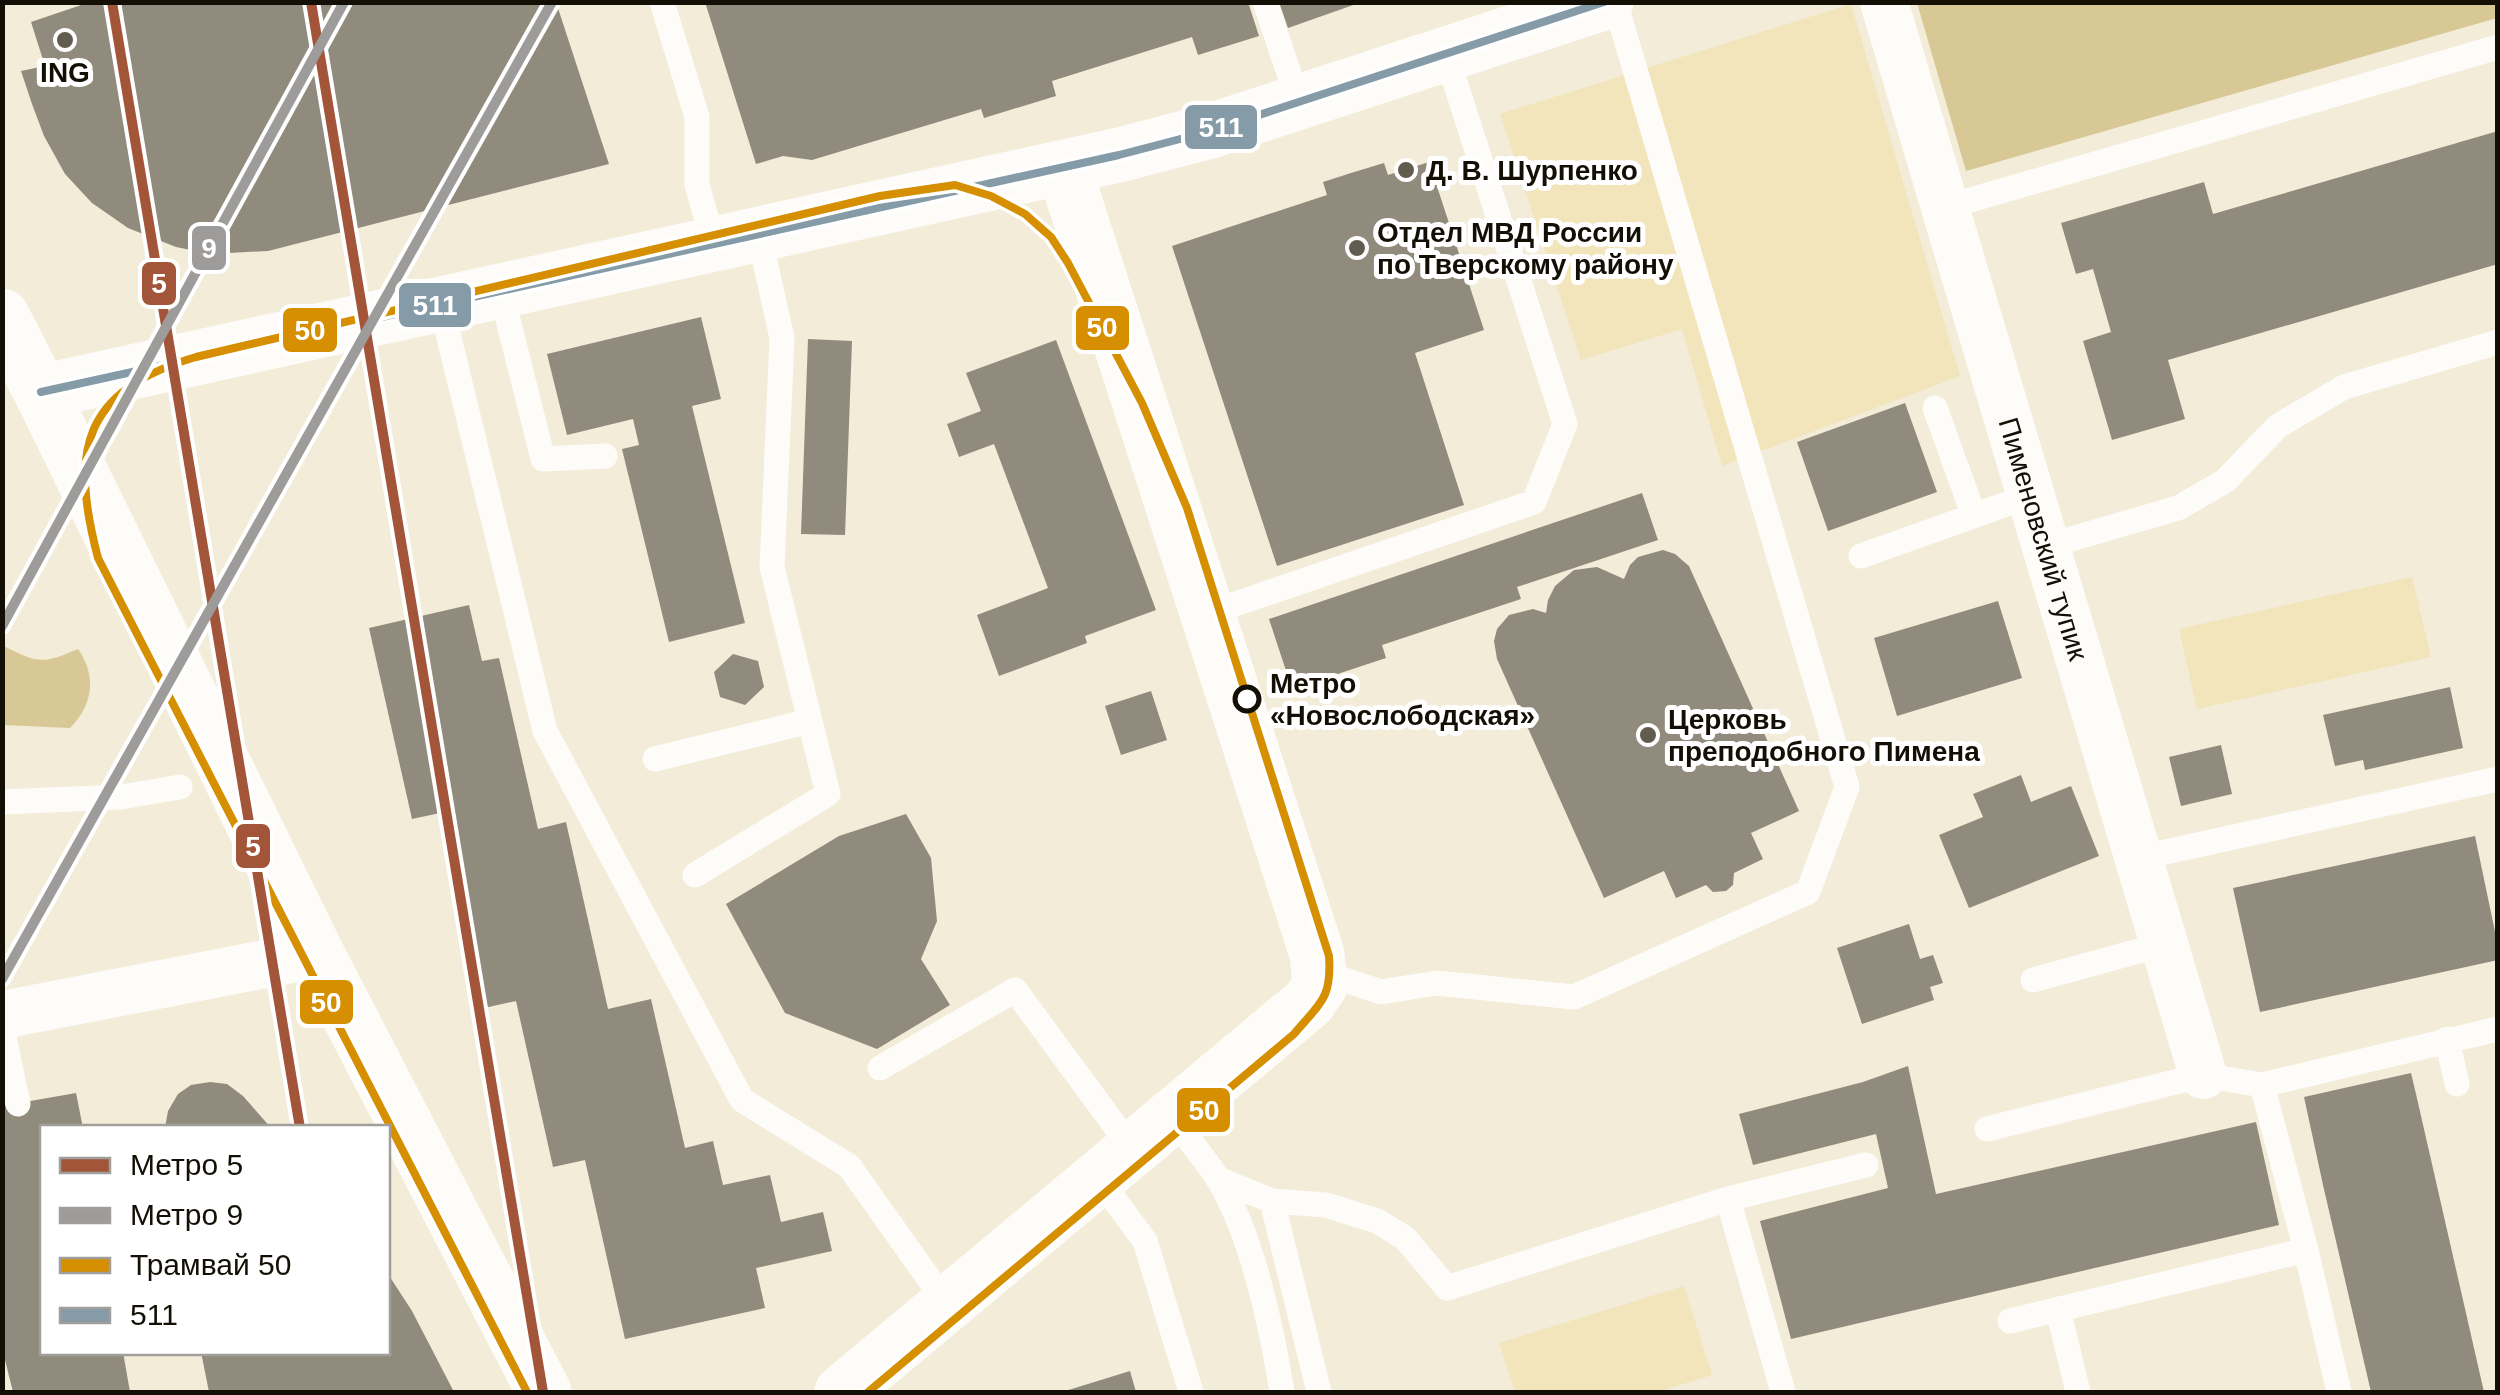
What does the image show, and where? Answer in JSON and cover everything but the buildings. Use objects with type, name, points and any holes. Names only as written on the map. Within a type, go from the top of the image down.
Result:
[{"type":"street","points":[[41,392],[1064,168],[1207,132],[1606,2]]},
{"type":"street","name":"Пименовский тупик","points":[[1884,2],[2203,1075]]},
{"type":"street","points":[[842,1392],[1308,1003],[1320,986],[1321,972],[1209,613],[1064,168]]},
{"type":"street","points":[[2,316],[317,954],[544,1392]]},
{"type":"street","points":[[2,1014],[317,954]]},
{"type":"lane","points":[[662,2],[697,117],[696,186],[737,240],[782,338],[772,567],[828,794],[695,875]]},
{"type":"lane","points":[[1265,2],[1299,103]]},
{"type":"lane","points":[[1321,972],[1381,992],[1436,984],[1574,998],[1808,892],[1848,788],[1615,2]]},
{"type":"lane","points":[[1943,208],[2498,47]]},
{"type":"lane","points":[[1209,613],[1534,502],[1565,424],[1446,54]]},
{"type":"lane","points":[[501,292],[543,459],[605,456]]},
{"type":"lane","points":[[441,305],[546,731],[742,1100],[850,1166],[948,1304]]},
{"type":"lane","points":[[2047,546],[2178,508],[2225,480],[2278,426],[2344,386],[2498,342]]},
{"type":"lane","points":[[1935,408],[1974,516]]},
{"type":"lane","points":[[1861,556],[2032,495]]},
{"type":"lane","points":[[655,759],[810,721]]},
{"type":"lane","points":[[2138,858],[2498,778]]},
{"type":"lane","points":[[2,802],[121,797],[180,787]]},
{"type":"lane","points":[[2033,980],[2164,944]]},
{"type":"lane","points":[[880,1068],[1015,990],[1135,1149],[1145,1241],[1192,1392]]},
{"type":"lane","points":[[2,1027],[18,1104]]},
{"type":"lane","points":[[1986,1129],[2203,1075],[2262,1085],[2498,1029]]},
{"type":"lane","points":[[2447,1040],[2457,1084]]},
{"type":"lane","points":[[2262,1085],[2339,1392]]},
{"type":"lane","points":[[1135,1149],[1272,1201],[1326,1205],[1377,1221],[1405,1238],[1447,1288],[1728,1198],[1866,1165]]},
{"type":"lane","points":[[1218,1179],[1242,1233],[1275,1350],[1282,1392]]},
{"type":"lane","points":[[1728,1198],[1783,1392]]},
{"type":"lane","points":[[1272,1201],[1319,1392]]},
{"type":"lane","points":[[2010,1320],[2306,1250]]},
{"type":"lane","points":[[2058,1309],[2078,1392]]},
{"type":"shaded area","points":[[2497,2],[2497,18],[1966,171],[1917,3]]},
{"type":"shaded area","points":[[1851,4],[1960,376],[1722,466],[1682,329],[1581,360],[1500,114]]},
{"type":"shaded area","points":[[2412,577],[2431,657],[2197,709],[2179,629]]},
{"type":"shaded area","points":[[2,645],[39,660],[78,649],[88,670],[90,690],[84,710],[70,728],[3,725]]},
{"type":"shaded area","points":[[1684,1286],[1712,1375],[1658,1392],[1515,1392],[1499,1343]]},
{"type":"metro line","name":"5","points":[[112,2],[299,1125]]},
{"type":"metro line","name":"5","points":[[311,2],[543,1392]]},
{"type":"metro line","name":"9","points":[[2,626],[344,2]]},
{"type":"metro line","name":"9","points":[[2,979],[552,2]]},
{"type":"tram line","name":"50","points":[[390,1125],[98,558],[89,520],[86,456],[93,430],[107,407],[128,388],[158,371],[196,357],[880,196],[955,185],[991,196],[1025,214],[1051,237],[1068,263],[1142,403],[1187,508],[1329,956],[1328,982],[1322,1000],[1294,1034],[868,1392]]},
{"type":"tram line","name":"50","points":[[390,1126],[527,1392]]},
{"type":"transit line","name":"511","points":[[41,392],[1119,155],[1207,132],[1604,2]]},
{"type":"place","name":"ING","points":[[65,40]]},
{"type":"place","name":"Д. В. Шурпенко","points":[[1406,170]]},
{"type":"place","name":"Отдел МВД России по Тверскому району","points":[[1357,248]]},
{"type":"place","name":"Метро «Новослободская»","points":[[1247,699]]},
{"type":"place","name":"Церковь преподобного Пимена","points":[[1648,735]]}]
